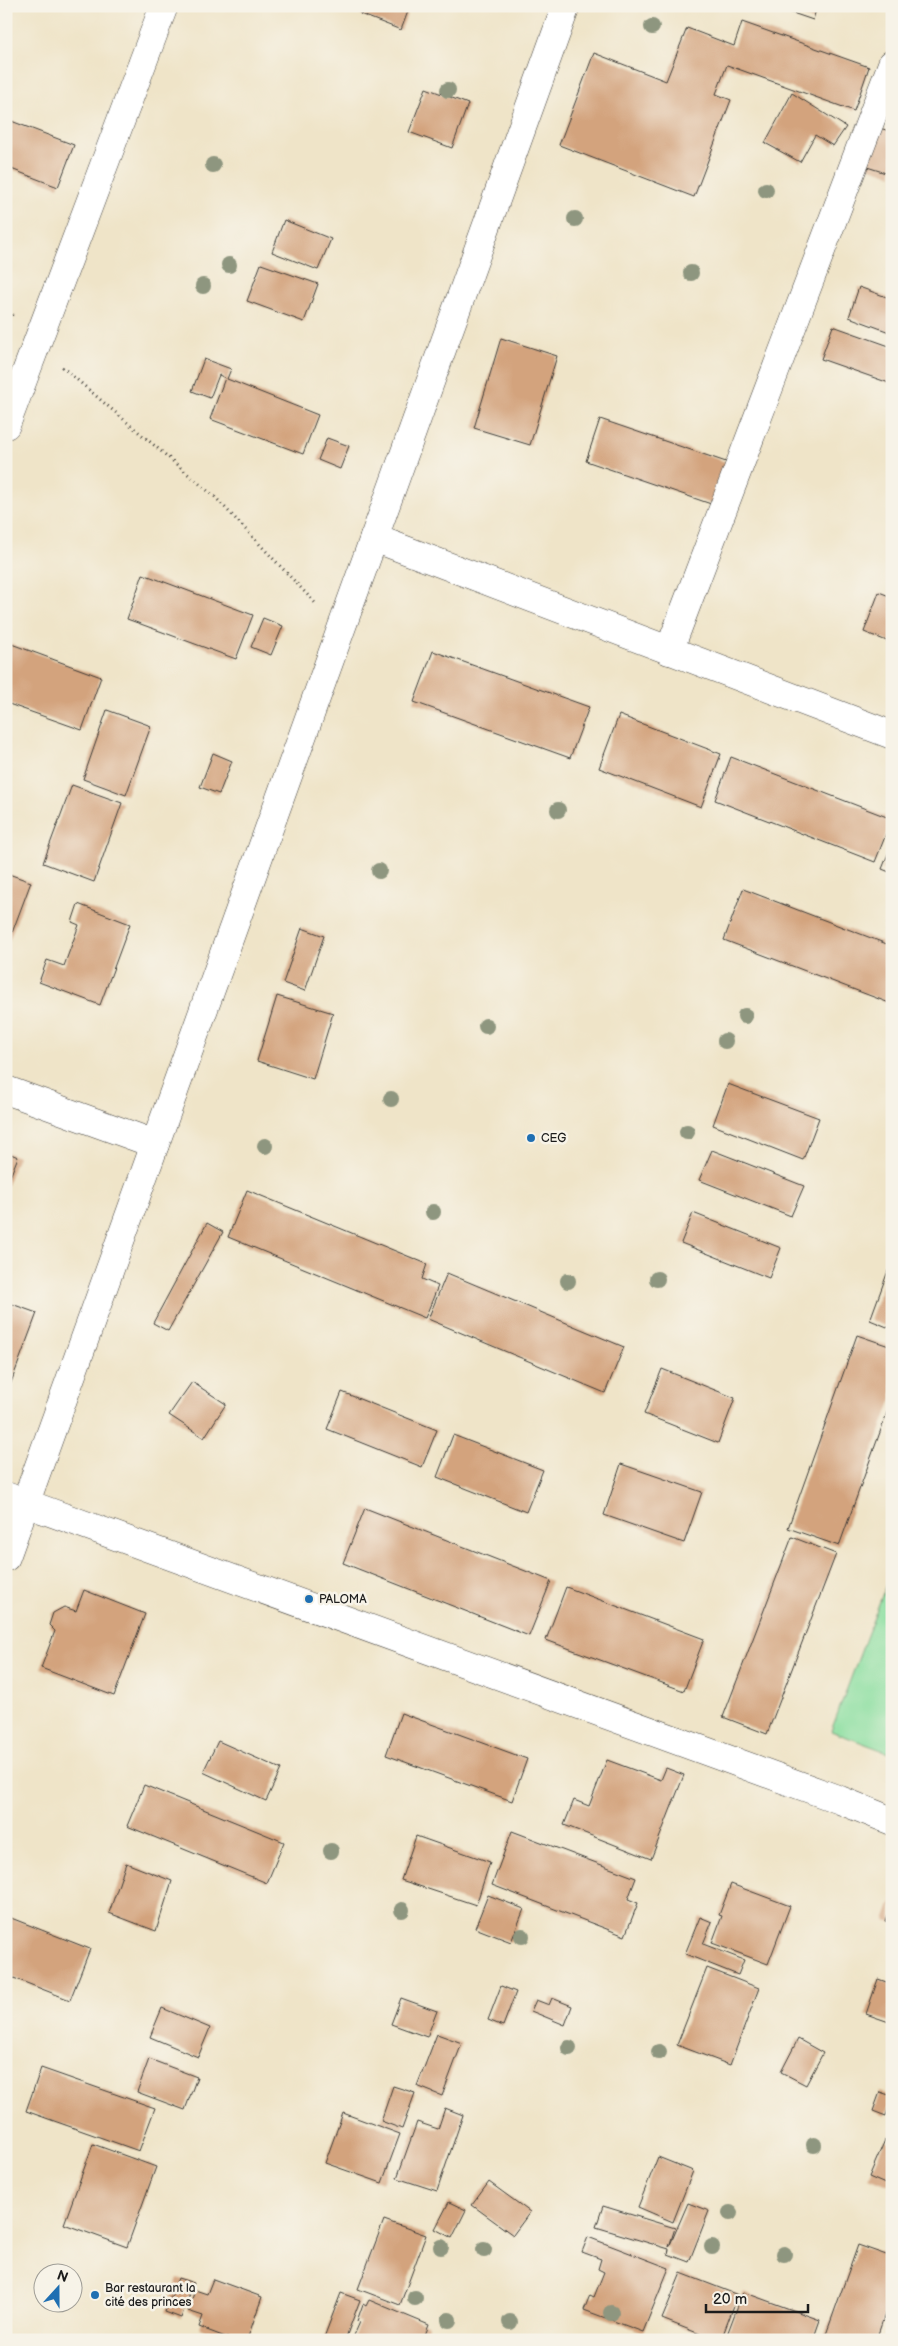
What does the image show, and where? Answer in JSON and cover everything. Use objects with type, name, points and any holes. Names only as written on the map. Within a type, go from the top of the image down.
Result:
[{"type":"street","points":[[6,425],[164,6]]},
{"type":"street","points":[[6,1557],[16,1500],[155,1144],[566,6]]},
{"type":"street","points":[[669,651],[892,64]]},
{"type":"street","points":[[374,538],[892,735]]},
{"type":"street","points":[[6,1090],[155,1144]]},
{"type":"street","points":[[16,1500],[830,1796],[892,1821]]},
{"type":"path","points":[[6,306],[36,345],[214,497],[340,630]]},
{"type":"green space","points":[[892,1569],[892,1754],[831,1731]]},
{"type":"building","points":[[363,6],[410,6],[401,30],[360,14]]},
{"type":"building","points":[[772,6],[817,6],[813,20]]},
{"type":"building","points":[[742,22],[869,67],[854,111],[727,65],[716,94],[731,100],[694,197],[559,145],[594,53],[666,81],[687,28],[734,46]]},
{"type":"building","points":[[426,88],[468,104],[452,148],[409,132]]},
{"type":"building","points":[[792,93],[846,127],[833,146],[815,135],[800,162],[765,143]]},
{"type":"building","points":[[6,119],[74,145],[58,187],[6,167]]},
{"type":"building","points":[[877,127],[892,132],[892,175],[864,166]]},
{"type":"building","points":[[284,220],[331,239],[318,270],[272,252]]},
{"type":"building","points":[[261,264],[318,284],[304,322],[247,301]]},
{"type":"building","points":[[859,287],[892,299],[892,333],[849,317]]},
{"type":"building","points":[[833,326],[892,347],[892,384],[821,359]]},
{"type":"building","points":[[501,338],[557,356],[530,445],[474,428]]},
{"type":"building","points":[[204,359],[231,369],[227,379],[318,415],[303,454],[210,419],[225,378],[219,375],[210,398],[192,391]]},
{"type":"building","points":[[600,419],[729,463],[714,505],[586,461]]},
{"type":"building","points":[[327,438],[349,446],[340,469],[318,460]]},
{"type":"building","points":[[143,574],[253,615],[236,659],[127,619]]},
{"type":"building","points":[[879,592],[892,597],[892,643],[864,632]]},
{"type":"building","points":[[263,618],[283,626],[271,655],[251,647]]},
{"type":"building","points":[[6,642],[101,677],[82,730],[6,703]]},
{"type":"building","points":[[433,651],[589,707],[570,758],[414,702]]},
{"type":"building","points":[[107,710],[151,726],[126,795],[83,779]]},
{"type":"building","points":[[619,715],[721,754],[701,807],[599,768]]},
{"type":"building","points":[[213,753],[232,761],[219,794],[200,787]]},
{"type":"building","points":[[731,757],[892,819],[875,862],[715,800]]},
{"type":"building","points":[[72,785],[122,803],[94,882],[43,863]]},
{"type":"building","points":[[892,844],[892,873],[882,869]]},
{"type":"building","points":[[6,873],[31,882],[6,949]]},
{"type":"building","points":[[743,889],[892,946],[892,1004],[724,940]]},
{"type":"building","points":[[78,904],[130,924],[100,1005],[39,982],[47,960],[64,966],[79,925],[72,922]]},
{"type":"building","points":[[302,928],[324,936],[305,991],[283,983]]},
{"type":"building","points":[[277,996],[333,1013],[313,1079],[257,1061]]},
{"type":"building","points":[[728,1084],[819,1118],[803,1160],[713,1125]]},
{"type":"building","points":[[712,1150],[804,1186],[791,1216],[699,1180]]},
{"type":"building","points":[[6,1152],[18,1157],[6,1187]]},
{"type":"building","points":[[247,1190],[427,1264],[422,1279],[438,1286],[425,1318],[228,1237]]},
{"type":"building","points":[[693,1213],[781,1248],[769,1278],[681,1243]]},
{"type":"building","points":[[207,1223],[223,1232],[168,1331],[153,1323]]},
{"type":"building","points":[[892,1260],[892,1329],[870,1320]]},
{"type":"building","points":[[447,1273],[624,1347],[605,1393],[428,1319]]},
{"type":"building","points":[[6,1302],[37,1313],[6,1396]]},
{"type":"building","points":[[857,1335],[892,1347],[892,1399],[839,1546],[788,1528]]},
{"type":"building","points":[[662,1369],[735,1398],[718,1443],[644,1414]]},
{"type":"building","points":[[192,1382],[226,1404],[204,1438],[169,1415]]},
{"type":"building","points":[[342,1392],[437,1430],[422,1467],[327,1429]]},
{"type":"building","points":[[453,1435],[543,1470],[526,1512],[437,1477]]},
{"type":"building","points":[[621,1464],[702,1492],[684,1543],[604,1515]]},
{"type":"building","points":[[365,1508],[551,1581],[529,1636],[343,1563]]},
{"type":"building","points":[[792,1537],[836,1554],[767,1734],[723,1717]]},
{"type":"building","points":[[566,1587],[704,1639],[684,1691],[546,1640]]},
{"type":"building","points":[[84,1590],[145,1614],[114,1696],[41,1668],[55,1631],[49,1625],[53,1613],[64,1607],[76,1611]]},
{"type":"building","points":[[401,1713],[527,1759],[512,1801],[386,1755]]},
{"type":"building","points":[[218,1741],[281,1769],[266,1801],[203,1772]]},
{"type":"building","points":[[607,1760],[661,1780],[666,1768],[684,1775],[651,1859],[564,1825],[574,1800],[589,1806]]},
{"type":"building","points":[[144,1785],[284,1842],[267,1883],[127,1826]]},
{"type":"building","points":[[512,1831],[636,1878],[628,1899],[638,1903],[625,1936],[492,1885]]},
{"type":"building","points":[[416,1836],[490,1862],[476,1905],[401,1880]]},
{"type":"building","points":[[126,1863],[172,1881],[156,1931],[109,1913]]},
{"type":"building","points":[[731,1884],[790,1906],[768,1964],[712,1943],[722,1916],[719,1915]]},
{"type":"building","points":[[488,1895],[524,1909],[511,1942],[475,1928]]},
{"type":"building","points":[[892,1902],[892,1923],[885,1921]]},
{"type":"building","points":[[6,1916],[90,1949],[70,2000],[6,1975]]},
{"type":"building","points":[[700,1917],[712,1922],[703,1944],[744,1960],[738,1975],[685,1954]]},
{"type":"building","points":[[707,1968],[759,1988],[730,2065],[677,2045]]},
{"type":"building","points":[[878,1979],[892,1984],[892,2023],[866,2014]]},
{"type":"building","points":[[501,1986],[516,1992],[503,2026],[488,2020]]},
{"type":"building","points":[[401,1998],[437,2011],[427,2037],[391,2024]]},
{"type":"building","points":[[552,1998],[572,2006],[565,2025],[531,2011],[536,2000],[549,2005]]},
{"type":"building","points":[[162,2008],[210,2028],[198,2057],[150,2037]]},
{"type":"building","points":[[437,2034],[462,2043],[442,2096],[417,2086]]},
{"type":"building","points":[[798,2039],[823,2053],[806,2085],[781,2072]]},
{"type":"building","points":[[149,2059],[197,2077],[185,2110],[137,2092]]},
{"type":"building","points":[[41,2068],[155,2108],[139,2151],[26,2111]]},
{"type":"building","points":[[393,2086],[415,2093],[402,2129],[381,2121]]},
{"type":"building","points":[[880,2092],[892,2096],[886,2116],[873,2111]]},
{"type":"building","points":[[445,2108],[463,2115],[437,2191],[397,2178],[417,2122],[438,2129]]},
{"type":"building","points":[[343,2113],[400,2134],[382,2183],[325,2163]]},
{"type":"building","points":[[885,2140],[892,2143],[892,2187],[869,2177]]},
{"type":"building","points":[[93,2144],[156,2167],[127,2247],[64,2224]]},
{"type":"building","points":[[658,2157],[693,2171],[673,2222],[638,2207]]},
{"type":"building","points":[[489,2182],[530,2212],[513,2235],[472,2205]]},
{"type":"building","points":[[449,2202],[466,2210],[452,2238],[435,2229]]},
{"type":"building","points":[[688,2203],[709,2211],[689,2262],[668,2254],[669,2249],[596,2227],[603,2206],[675,2228],[669,2247]]},
{"type":"building","points":[[384,2220],[426,2235],[400,2305],[358,2289]]},
{"type":"building","points":[[588,2237],[669,2268],[643,2332],[584,2310],[590,2295],[594,2297],[604,2272],[598,2269],[601,2259],[582,2252]]},
{"type":"building","points":[[858,2245],[892,2257],[892,2294],[876,2340],[824,2340]]},
{"type":"building","points":[[681,2273],[738,2295],[721,2340],[715,2340],[662,2319]]},
{"type":"building","points":[[178,2278],[194,2283],[181,2318],[165,2312]]},
{"type":"building","points":[[213,2279],[262,2297],[247,2340],[233,2340],[199,2327],[203,2316],[188,2311],[195,2290],[207,2294]]},
{"type":"building","points":[[743,2292],[820,2320],[813,2340],[725,2340]]},
{"type":"building","points":[[341,2293],[360,2300],[345,2340],[323,2340]]},
{"type":"building","points":[[369,2300],[429,2325],[423,2340],[352,2340],[360,2322],[357,2321],[363,2304],[366,2306]]},
{"type":"place","name":"CEG","points":[[531,1138]]},
{"type":"place","name":"PALOMA","points":[[309,1599]]},
{"type":"place","name":"Bar restaurant la cité des princes","points":[[95,2295]]}]
